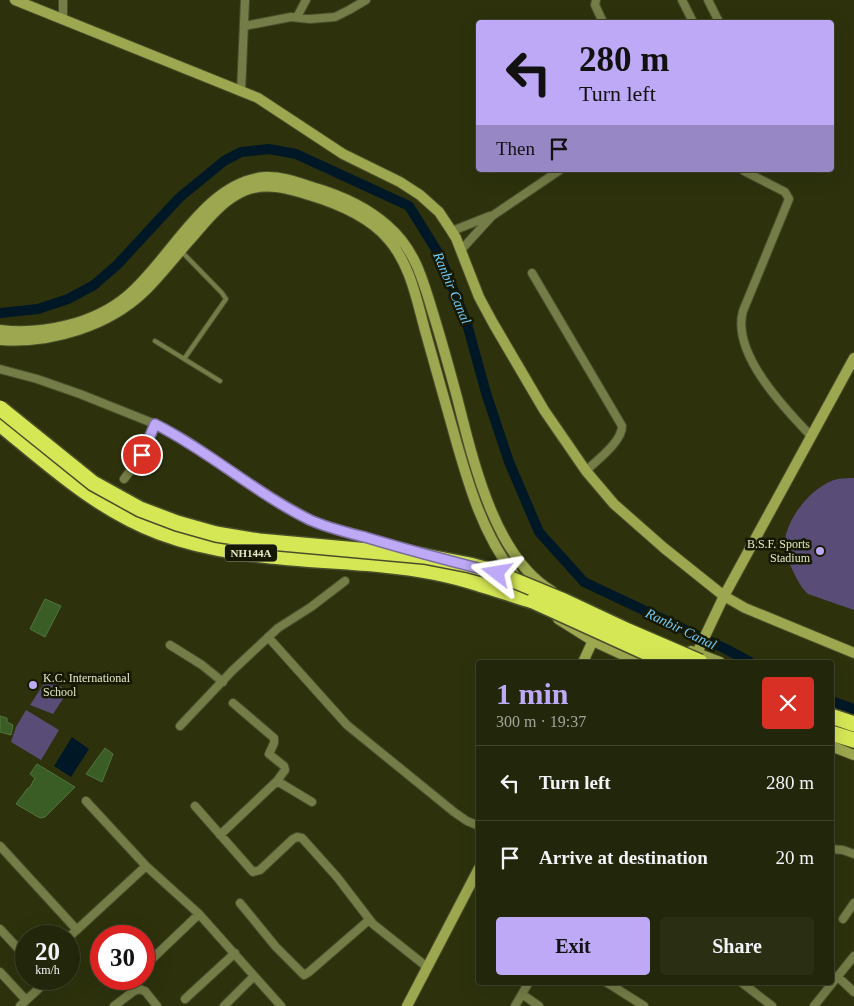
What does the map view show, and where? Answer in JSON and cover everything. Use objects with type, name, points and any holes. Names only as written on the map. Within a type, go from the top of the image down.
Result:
[{"type":"highway","name":"NH144A","points":[[0,408],[93,483],[140,509],[177,523],[216,534],[259,541],[424,556],[470,565],[489,570],[564,601],[628,632],[699,655]]},
{"type":"highway","name":"NH144A","points":[[0,424],[86,494],[130,519],[157,531],[202,545],[248,553],[384,565],[470,581],[533,602],[663,660]]},
{"type":"highway","points":[[834,717],[854,724]]},
{"type":"highway","points":[[834,734],[854,740]]},
{"type":"street","points":[[15,0],[258,98],[343,154],[410,188],[439,212],[452,231],[479,297],[492,323],[544,410],[586,471],[614,504],[664,548],[724,596],[745,608],[854,653]]},
{"type":"street","points":[[63,0],[63,20]]},
{"type":"street","points":[[241,92],[245,0]]},
{"type":"street","points":[[298,17],[306,0]]},
{"type":"street","points":[[244,26],[286,17],[335,17],[366,0]]},
{"type":"street","points":[[596,0],[595,6],[602,20]]},
{"type":"street","points":[[682,0],[692,20]]},
{"type":"street","points":[[708,0],[718,20]]},
{"type":"street","points":[[461,250],[492,216],[557,172]]},
{"type":"street","points":[[746,172],[785,192],[789,199],[743,311],[741,319],[742,330],[752,358],[773,393],[811,436]]},
{"type":"street","points":[[0,330],[48,329],[82,320],[114,306],[128,296],[146,278],[214,199],[230,189],[252,180],[265,178],[286,179],[340,196],[357,204],[369,210],[390,227],[412,254],[433,314],[488,503],[505,539],[520,561],[530,574],[553,592]]},
{"type":"street","points":[[0,340],[47,338],[83,328],[124,308],[145,291],[225,202],[245,191],[261,187],[281,188],[314,196],[336,205],[368,222],[384,234],[410,277],[472,495],[489,535],[504,562],[547,611],[593,641],[634,660]]},
{"type":"street","points":[[452,231],[492,216]]},
{"type":"street","points":[[532,273],[622,426],[622,432],[618,440],[586,471]]},
{"type":"street","points":[[699,655],[724,596],[854,358]]},
{"type":"street","points":[[0,369],[80,394],[155,424],[189,442],[242,480],[298,513],[321,524],[425,555],[518,579],[714,660]]},
{"type":"street","points":[[124,479],[142,455],[155,424]]},
{"type":"street","points":[[180,726],[268,637],[344,581]]},
{"type":"street","points":[[585,660],[608,615]]},
{"type":"street","points":[[268,637],[347,726],[454,812],[476,825]]},
{"type":"street","points":[[170,645],[202,665],[223,682]]},
{"type":"street","points":[[220,835],[277,781],[285,770],[284,766],[269,755],[274,738],[233,703]]},
{"type":"street","points":[[834,709],[854,717]]},
{"type":"street","points":[[834,747],[854,754]]},
{"type":"street","points":[[277,781],[312,802]]},
{"type":"street","points":[[86,801],[146,866],[199,914],[281,1006]]},
{"type":"street","points":[[195,806],[253,872],[260,870],[293,839],[297,837],[302,838],[337,877],[369,920],[427,967]]},
{"type":"street","points":[[0,846],[73,925]]},
{"type":"street","points":[[834,849],[854,854]]},
{"type":"street","points":[[80,928],[146,866]]},
{"type":"street","points":[[407,1006],[476,874]]},
{"type":"street","points":[[843,919],[854,903]]},
{"type":"street","points":[[240,904],[276,947],[304,974],[309,972],[369,920]]},
{"type":"street","points":[[155,956],[199,914]]},
{"type":"street","points":[[0,929],[15,945]]},
{"type":"street","points":[[185,999],[235,953]]},
{"type":"street","points":[[834,982],[854,956]]},
{"type":"street","points":[[0,972],[23,1003],[37,990]]},
{"type":"street","points":[[224,1006],[254,976]]},
{"type":"street","points":[[838,977],[854,992]]},
{"type":"street","points":[[515,1006],[527,985]]},
{"type":"street","points":[[611,985],[644,1006]]},
{"type":"street","points":[[745,985],[772,1006]]},
{"type":"street","points":[[753,991],[756,985]]},
{"type":"street","points":[[814,1006],[831,985]]},
{"type":"street","points":[[114,1006],[139,989],[145,991],[157,1006]]},
{"type":"street","points":[[522,994],[539,1006]]},
{"type":"lane","points":[[180,251],[226,299],[184,359]]},
{"type":"lane","points":[[156,341],[220,381]]},
{"type":"shaded area","name":"B.S.F. Sports Stadium","points":[[854,478],[854,610],[808,594],[793,571],[787,557],[785,541],[796,512],[811,494],[829,482]]},
{"type":"shaded area","points":[[47,679],[68,691],[53,714],[30,705]]},
{"type":"shaded area","points":[[26,710],[59,730],[41,760],[11,742],[16,727]]},
{"type":"water","points":[[72,737],[89,749],[71,777],[54,766]]},
{"type":"building","points":[[45,599],[61,606],[45,637],[30,629]]},
{"type":"building","points":[[0,716],[7,718],[7,722],[13,725],[11,735],[0,732]]},
{"type":"building","points":[[105,748],[113,754],[102,782],[86,774]]},
{"type":"building","points":[[37,764],[75,787],[45,817],[40,818],[16,804],[35,778],[30,774]]},
{"type":"waterway","name":"Ranbir Canal","points":[[0,313],[38,309],[68,299],[94,285],[117,265],[179,198],[224,161],[241,152],[269,149],[296,154],[409,206],[440,256],[467,324],[486,393],[509,462],[539,532],[584,582],[746,660]]},
{"type":"waterway","name":"Ranbir Canal","points":[[834,702],[854,709]]},
{"type":"place","name":"B.S.F. Sports Stadium","points":[[820,551]]},
{"type":"place","name":"K.C. International School","points":[[33,685]]},
{"type":"route","points":[[142,455],[155,424],[189,442],[242,480],[298,513],[321,524],[425,555],[497,573]]}]
